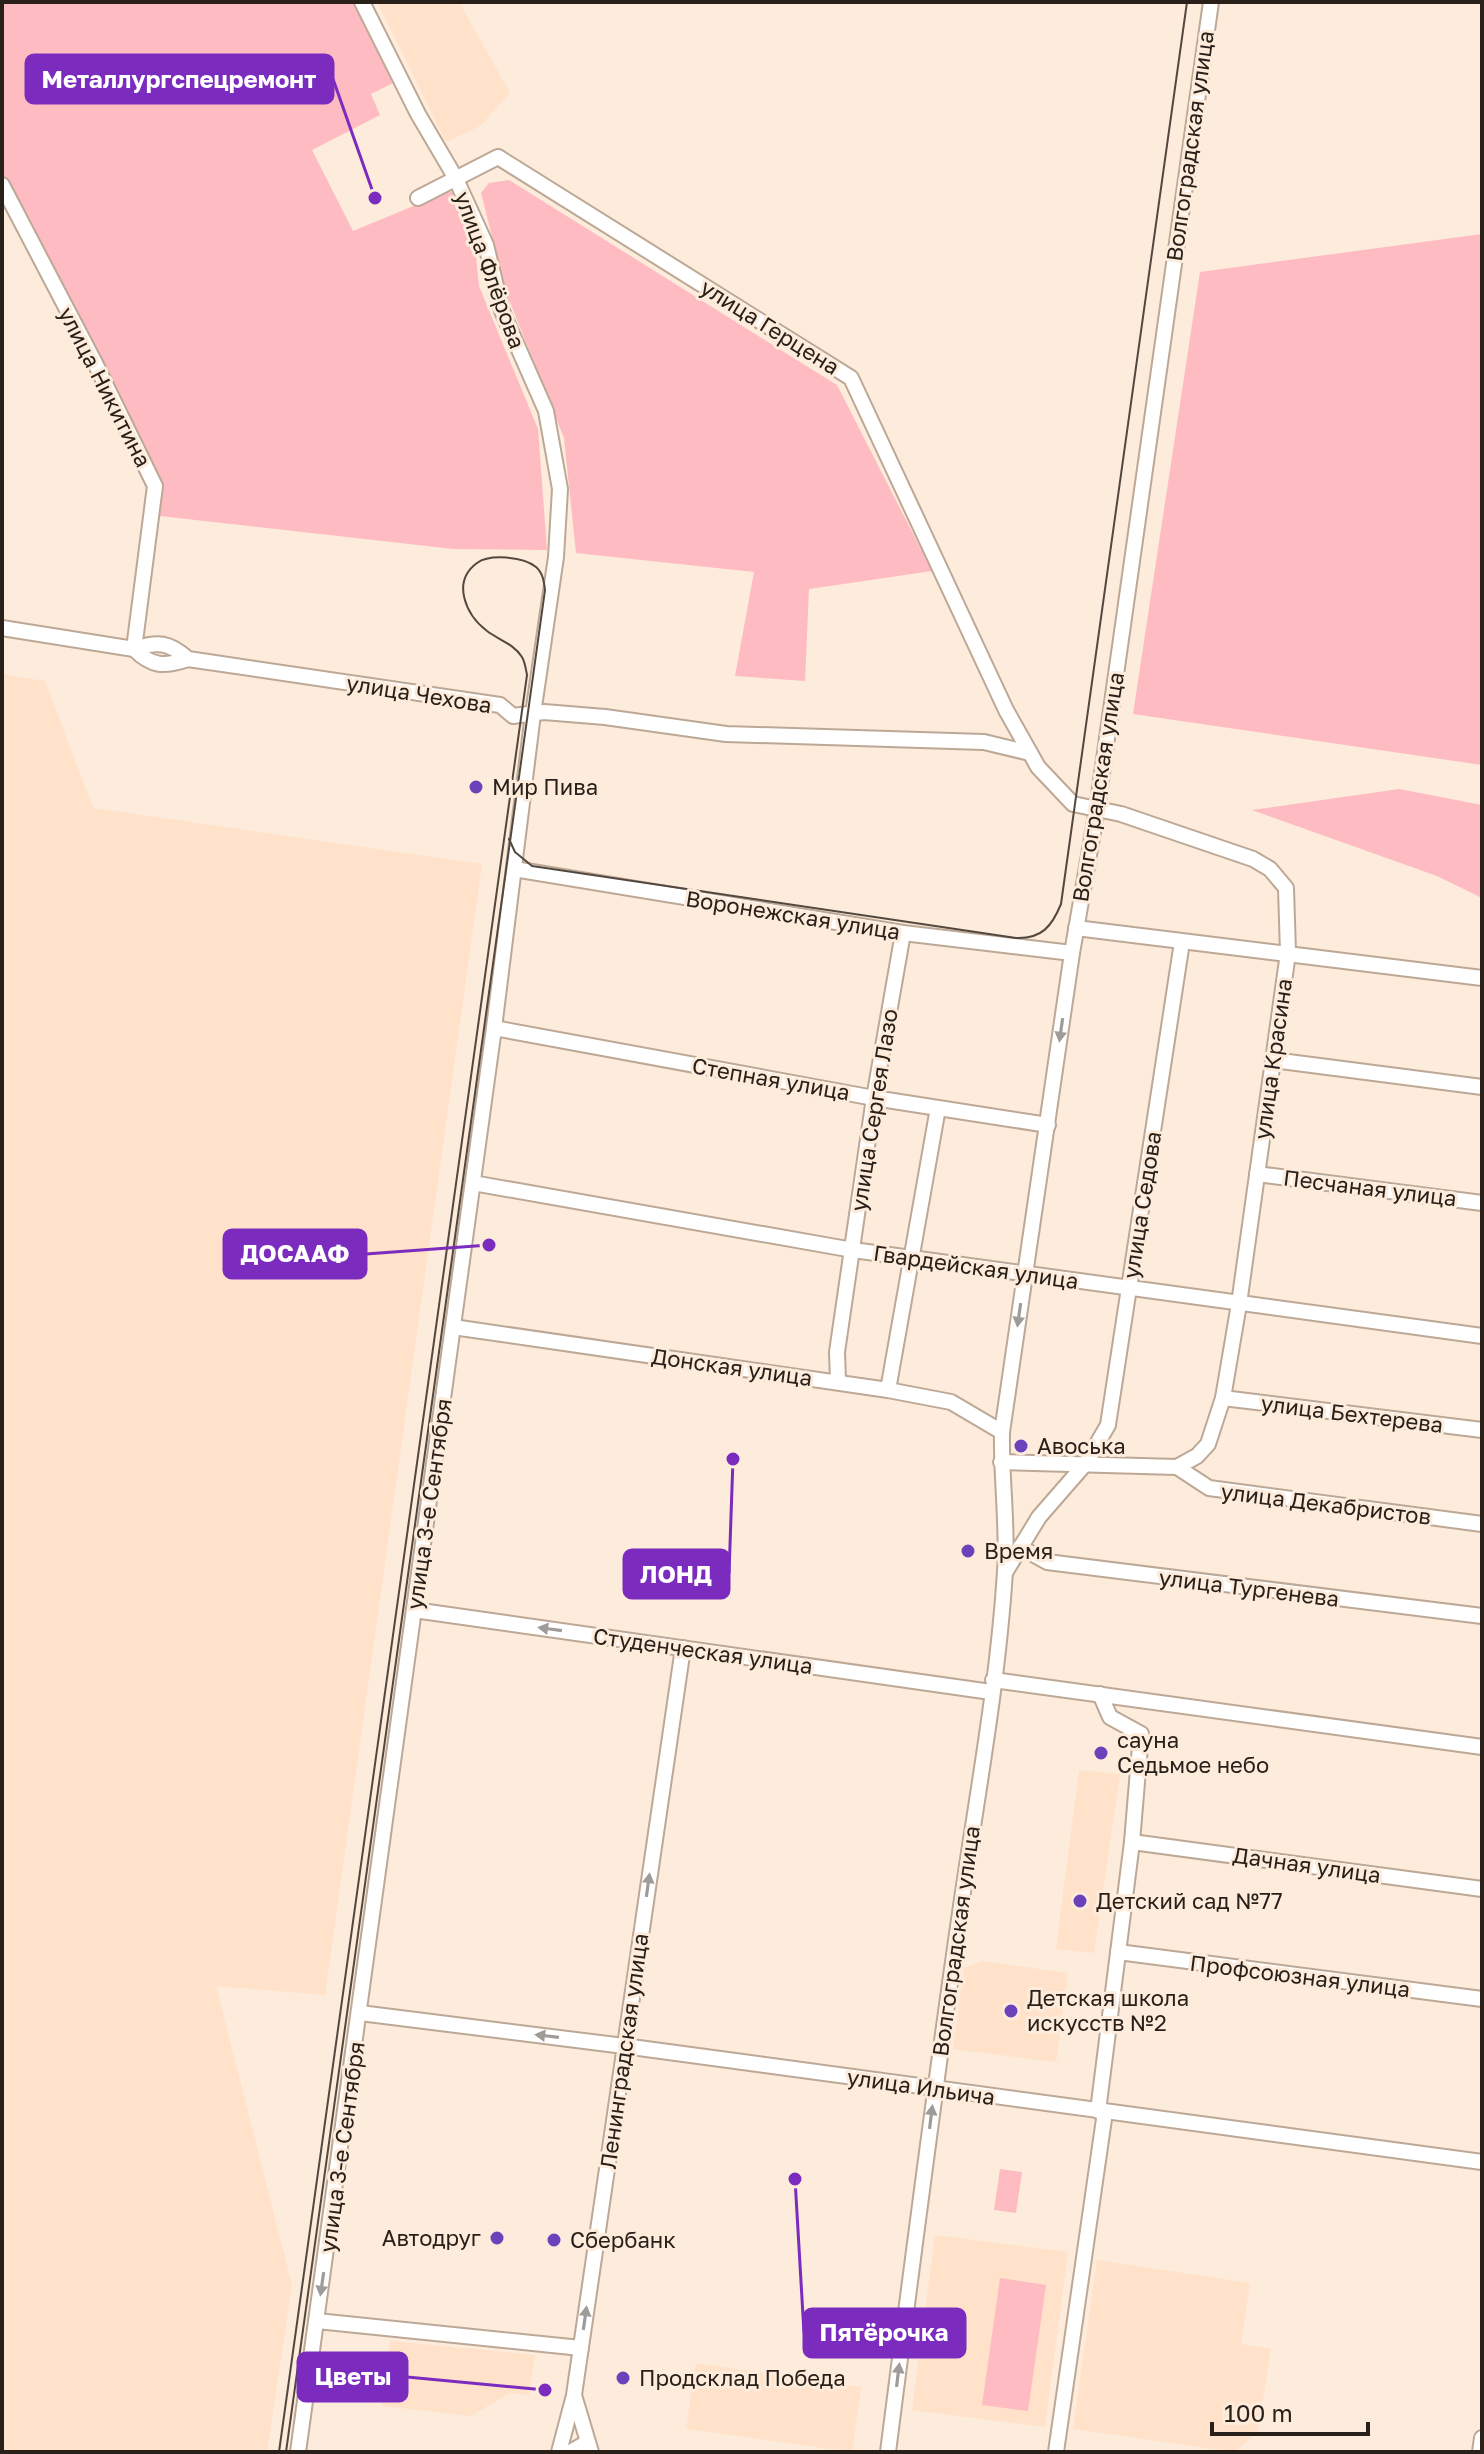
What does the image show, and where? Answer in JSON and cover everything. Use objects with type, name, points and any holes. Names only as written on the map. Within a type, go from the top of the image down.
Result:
[{"type":"street","name":"улица Флёрова","points":[[362,2],[418,114],[455,177],[486,245],[502,311],[546,411],[560,489],[556,557]]},
{"type":"street","name":"Волгоградская улица","points":[[888,2452],[1005,1573],[1007,1519],[1001,1462],[1002,1432],[1072,953],[1097,809],[1211,2]]},
{"type":"street","name":"улица Герцена","points":[[418,198],[498,157],[851,378],[1006,710],[1030,753],[1038,767],[1073,804],[1097,809]]},
{"type":"street","name":"улица Никитина","points":[[2,185],[155,486],[134,649]]},
{"type":"street","name":"улица 3-е Сентября","points":[[298,2452],[556,557]]},
{"type":"street","name":"улица Чехова","points":[[2,628],[134,649],[150,643],[174,647],[188,659],[500,705],[513,716],[544,712],[605,717],[726,734],[984,742],[1030,753]]},
{"type":"street","name":"улица Красина","points":[[1097,809],[1121,814],[1253,859],[1270,869],[1283,882],[1288,895],[1288,953],[1223,1398],[1212,1436],[1197,1456],[1177,1467]]},
{"type":"street","name":"Воронежская улица","points":[[514,869],[903,933],[1072,953]]},
{"type":"street","points":[[1076,928],[1482,978]]},
{"type":"street","name":"улица Сергея Лазо","points":[[838,1382],[837,1352],[874,1098],[903,933]]},
{"type":"street","name":"улица Седова","points":[[1020,1547],[1051,1502],[1086,1463],[1108,1425],[1182,942]]},
{"type":"street","name":"Степная улица","points":[[494,1028],[874,1098],[1048,1125]]},
{"type":"street","points":[[1273,1060],[1482,1087]]},
{"type":"street","points":[[888,1390],[938,1108]]},
{"type":"street","name":"Песчаная улица","points":[[1257,1174],[1482,1203]]},
{"type":"street","name":"Гвардейская улица","points":[[473,1183],[853,1250],[1482,1336]]},
{"type":"street","name":"Донская улица","points":[[453,1327],[838,1382],[951,1402],[1002,1432]]},
{"type":"street","name":"улица Бехтерева","points":[[1223,1398],[1482,1430]]},
{"type":"street","points":[[1001,1462],[1177,1467]]},
{"type":"street","name":"улица Декабристов","points":[[1177,1467],[1209,1488],[1482,1524]]},
{"type":"street","name":"Волгоградская улица","points":[[1005,1573],[1020,1547]]},
{"type":"street","name":"улица Тургенева","points":[[1020,1547],[1047,1562],[1482,1616]]},
{"type":"street","name":"Студенческая улица","points":[[414,1610],[683,1648],[992,1686],[1100,1694],[1482,1747]]},
{"type":"street","name":"Ленинградская улица","points":[[589,2448],[574,2395],[683,1648]]},
{"type":"street","points":[[1056,2452],[1102,2112],[1141,1734],[1110,1717],[1100,1694]]},
{"type":"street","name":"Дачная улица","points":[[1132,1842],[1482,1889]]},
{"type":"street","name":"Профсоюзная улица","points":[[1118,1952],[1482,1999]]},
{"type":"street","name":"улица Ильича","points":[[360,2013],[1482,2162]]},
{"type":"street","points":[[317,2321],[581,2348]]},
{"type":"street","points":[[559,2452],[574,2395]]},
{"type":"street","points":[[1480,2452],[1482,2438]]},
{"type":"street","points":[[570,2452],[589,2448]]},
{"type":"shaded area","points":[[2,2],[353,2],[393,83],[371,94],[380,115],[312,150],[353,231],[445,193],[469,189],[479,286],[538,429],[547,550],[453,549],[160,516],[161,484],[2,174]]},
{"type":"shaded area","points":[[377,2],[459,2],[510,93],[480,126],[446,142]]},
{"type":"shaded area","points":[[509,180],[837,385],[932,571],[809,589],[805,681],[735,676],[754,572],[576,553],[564,438],[506,292],[481,193],[489,183]]},
{"type":"shaded area","points":[[1482,234],[1482,765],[1133,714],[1200,272]]},
{"type":"shaded area","points":[[2,674],[45,681],[93,808],[482,864],[325,1995],[216,1986],[292,2285],[267,2452],[2,2452]]},
{"type":"shaded area","points":[[1399,789],[1482,805],[1482,898],[1437,876],[1252,810]]},
{"type":"shaded area","points":[[1079,1770],[1120,1774],[1094,1953],[1056,1949]]},
{"type":"shaded area","name":"Детская школа искусств №2","points":[[982,1961],[1068,1973],[1056,2062],[953,2049],[964,1968]]},
{"type":"shaded area","points":[[1000,2169],[1022,2172],[1016,2213],[994,2210]]},
{"type":"shaded area","points":[[935,2235],[1068,2252],[1045,2427],[912,2410]]},
{"type":"shaded area","points":[[1097,2260],[1250,2283],[1241,2344],[1271,2349],[1258,2431],[1234,2452],[1073,2429]]},
{"type":"shaded area","points":[[1000,2278],[1046,2285],[1028,2411],[982,2405]]},
{"type":"shaded area","points":[[390,2341],[535,2355],[529,2395],[510,2393],[471,2416],[382,2406]]},
{"type":"shaded area","points":[[696,2363],[861,2387],[852,2452],[686,2429]]},
{"type":"tram line","points":[[509,839],[515,852],[532,866],[1016,938],[1033,936],[1050,925],[1061,904],[1187,2]]},
{"type":"tram line","points":[[279,2452],[527,675],[519,653],[487,631],[473,616],[463,589],[469,571],[482,560],[523,560],[536,567],[542,575],[545,590],[286,2452]]},
{"type":"place","name":"Металлургспецремонт","points":[[375,198]]},
{"type":"place","name":"Мир Пива","points":[[476,787]]},
{"type":"place","name":"ДОСААФ","points":[[489,1245]]},
{"type":"place","name":"Авоська","points":[[1021,1446]]},
{"type":"place","name":"ЛОНД","points":[[733,1459]]},
{"type":"place","name":"Время","points":[[968,1551]]},
{"type":"place","name":"сауна Седьмое небо","points":[[1101,1753]]},
{"type":"place","name":"Детский сад №77","points":[[1080,1901]]},
{"type":"place","name":"Детская школа искусств №2","points":[[1011,2011]]},
{"type":"place","name":"Пятёрочка","points":[[795,2179]]},
{"type":"place","name":"Автодруг","points":[[497,2238]]},
{"type":"place","name":"Сбербанк","points":[[554,2240]]},
{"type":"place","name":"Продсклад Победа","points":[[623,2378]]},
{"type":"place","name":"Цветы","points":[[545,2390]]}]
